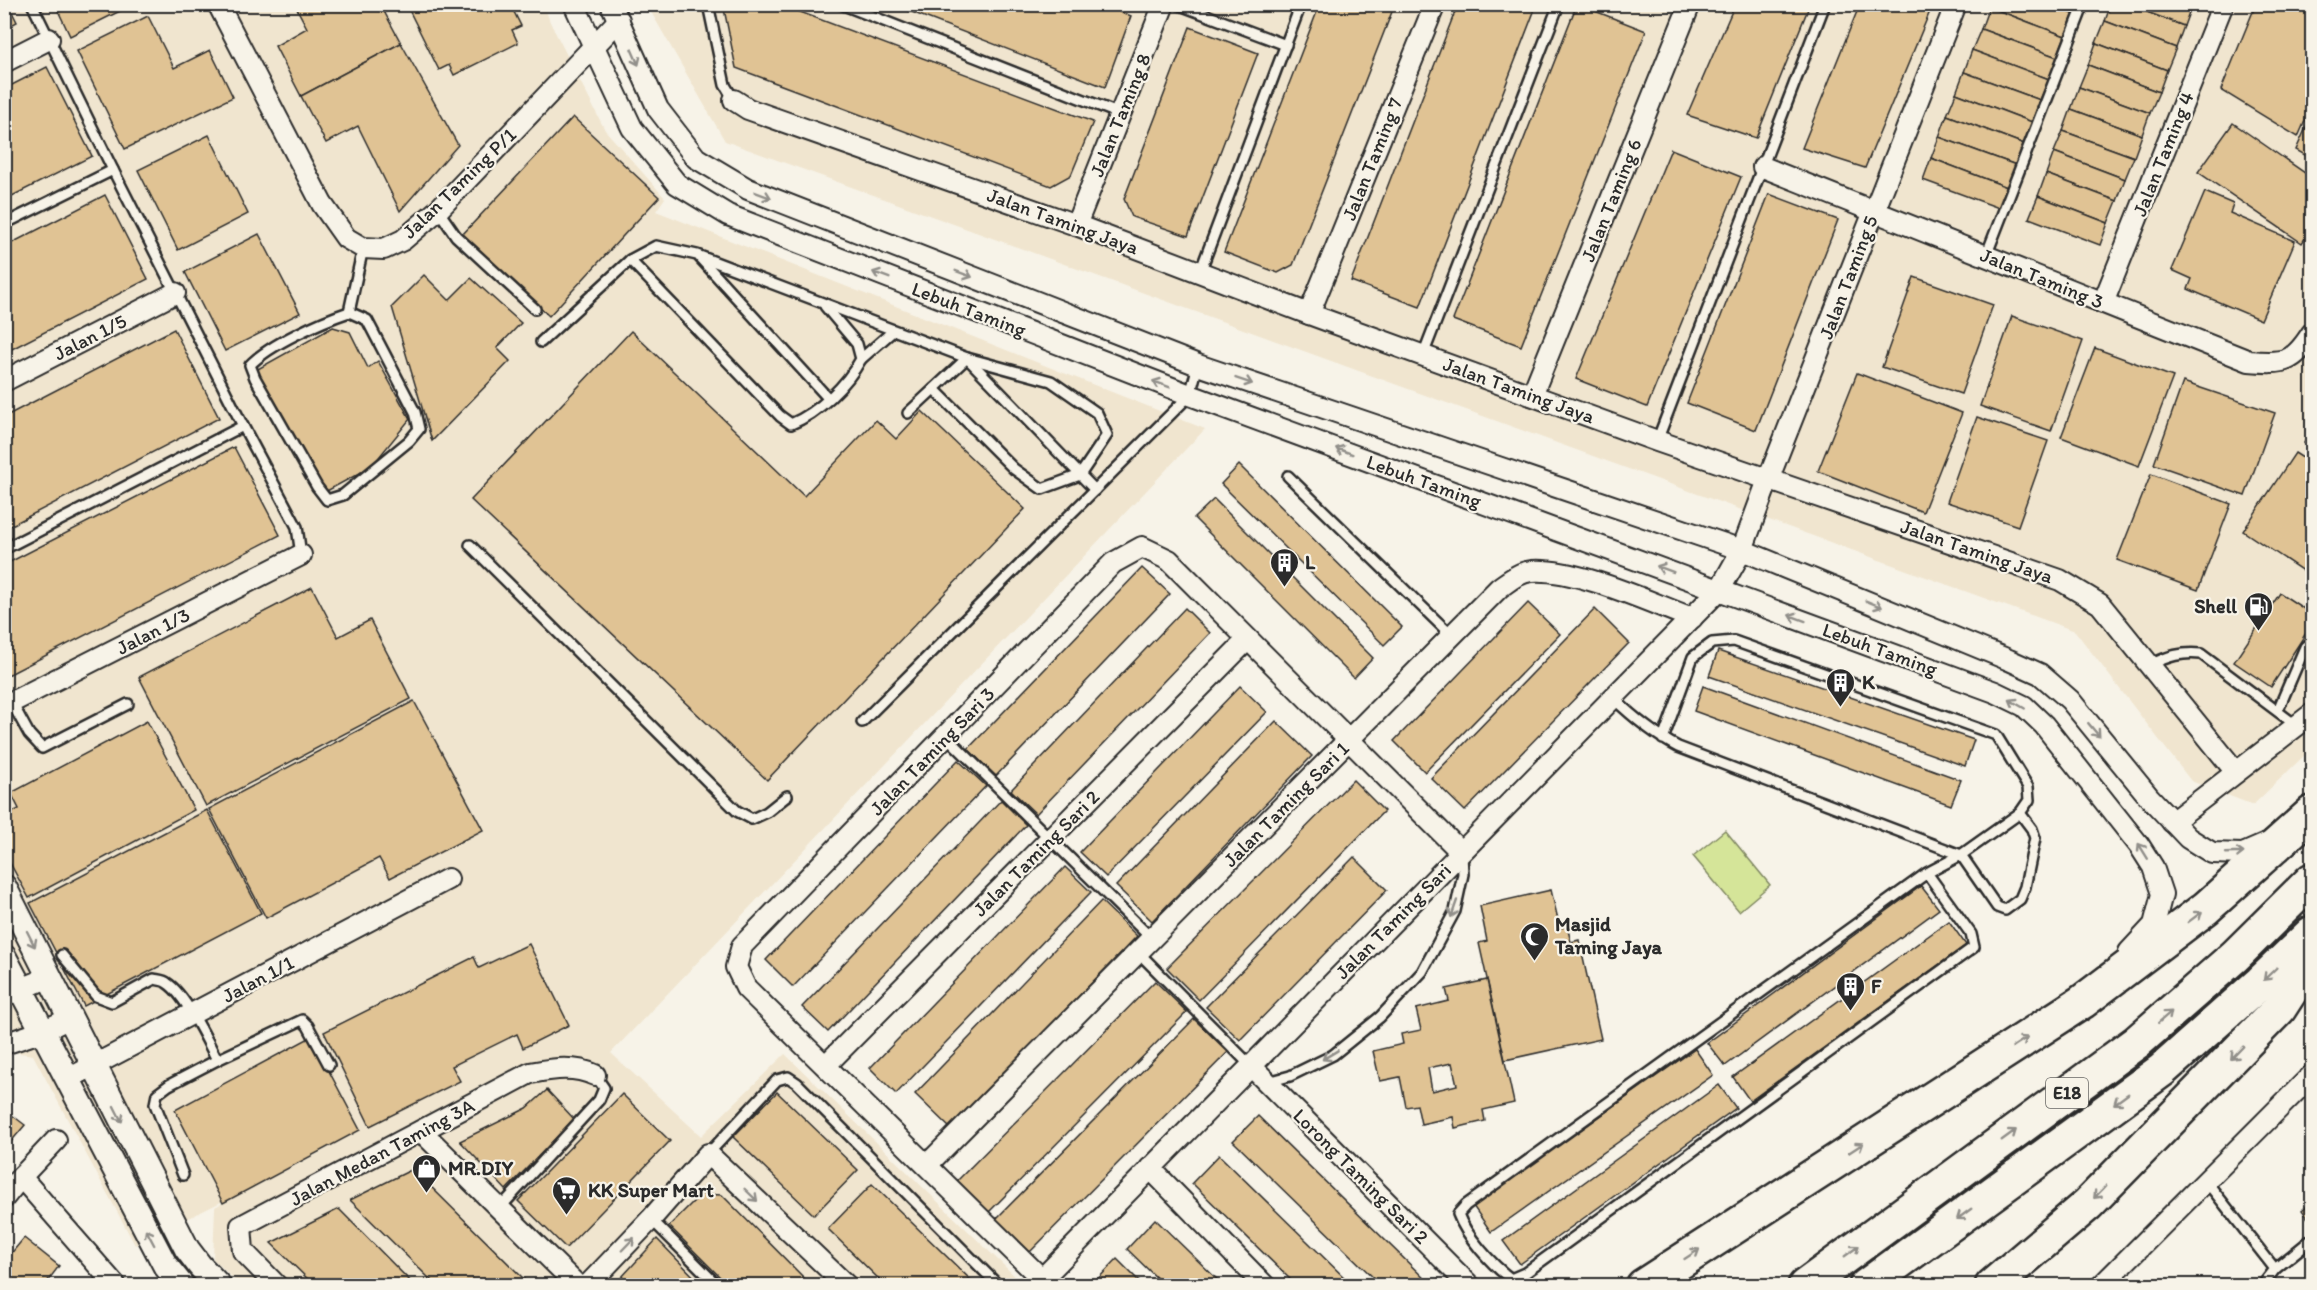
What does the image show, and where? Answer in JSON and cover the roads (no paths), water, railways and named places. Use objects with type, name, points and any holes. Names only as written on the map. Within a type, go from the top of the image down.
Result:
[{"type":"highway","points":[[1643,1286],[2082,1002],[2206,908],[2302,823]]},
{"type":"highway","name":"E18","points":[[1805,1286],[2137,1041],[2235,956],[2313,880]]},
{"type":"highway","name":"E18","points":[[1866,1286],[2162,1070],[2313,933]]},
{"type":"highway","points":[[1992,1286],[2088,1204],[2280,1009],[2313,958]]},
{"type":"street","points":[[218,4],[321,204],[346,238],[363,248]]},
{"type":"street","name":"Lebuh Taming","points":[[574,4],[632,128],[677,184],[728,215],[1190,395],[1720,589],[1995,692],[2024,706],[2044,725],[2139,845],[2153,867],[2162,894],[2154,925],[2082,1002]]},
{"type":"street","name":"Jalan Taming 8","points":[[1076,225],[1164,4]]},
{"type":"street","name":"Jalan Taming 7","points":[[1309,314],[1435,4]]},
{"type":"street","name":"Jalan Taming 6","points":[[1532,395],[1690,4]]},
{"type":"street","name":"Jalan Taming 5","points":[[1743,550],[1768,480],[1956,4]]},
{"type":"street","name":"Jalan Taming 4","points":[[2103,303],[2223,4]]},
{"type":"street","name":"Jalan Taming P/1","points":[[363,248],[384,249],[403,240],[438,210],[595,46],[615,12]]},
{"type":"street","name":"Lebuh Taming","points":[[615,12],[658,109],[696,158],[748,189],[1198,365],[1743,550],[2040,674],[2070,700],[2172,822],[2188,838],[2212,853],[2243,854],[2302,823]]},
{"type":"street","points":[[4,62],[49,39]]},
{"type":"street","name":"Jalan Taming Jaya","points":[[734,100],[748,108],[1076,225],[1309,314],[1657,441],[2060,580],[2100,604],[2236,772]]},
{"type":"street","name":"Jalan Taming 3","points":[[1763,167],[2250,361],[2278,363],[2300,353],[2313,333]]},
{"type":"street","name":"Jalan 1/5","points":[[4,381],[175,293]]},
{"type":"street","name":"Jalan Taming Sari 3","points":[[826,1065],[746,988],[736,967],[742,946],[1113,563],[1142,547],[1169,560],[1247,640]]},
{"type":"street","name":"Jalan Taming Sari","points":[[1042,1283],[1150,1168],[1720,589],[1743,550]]},
{"type":"street","name":"Jalan 1/3","points":[[8,704],[301,555]]},
{"type":"street","name":"Jalan Taming Sari 1","points":[[927,1165],[1499,588],[1513,577],[1530,571],[1572,575],[1692,618]]},
{"type":"street","points":[[1247,640],[1461,852]]},
{"type":"street","name":"Jalan Taming Sari 2","points":[[826,1065],[1247,640]]},
{"type":"street","points":[[2172,822],[2305,720]]},
{"type":"street","name":"Jalan 1/1","points":[[68,1079],[448,879]]},
{"type":"street","points":[[4,887],[187,1249],[219,1286]]},
{"type":"street","points":[[4,957],[13,993],[43,1031],[165,1265],[182,1286]]},
{"type":"street","points":[[13,993],[50,977]]},
{"type":"street","points":[[4,1044],[43,1031],[70,1018]]},
{"type":"street","points":[[826,1065],[1042,1283]]},
{"type":"street","name":"Lorong Taming Sari 2","points":[[1251,1066],[1470,1286]]},
{"type":"street","name":"Jalan Medan Taming 3A","points":[[277,1286],[243,1251],[240,1226],[530,1073],[562,1068],[583,1070],[595,1075]]},
{"type":"street","points":[[2108,1283],[2206,1181],[2313,1075]]},
{"type":"street","points":[[422,1131],[500,1208],[586,1285],[651,1219],[708,1154],[847,1286]]},
{"type":"street","points":[[4,1198],[56,1140]]},
{"type":"street","points":[[1150,1168],[1265,1286]]},
{"type":"street","points":[[21,1177],[116,1286]]},
{"type":"lane","points":[[32,4],[112,170],[297,527],[301,555]]},
{"type":"lane","points":[[708,4],[725,85],[734,100]]},
{"type":"lane","points":[[841,4],[1120,114]]},
{"type":"lane","points":[[1177,4],[1286,45]]},
{"type":"lane","points":[[1200,272],[1301,4]]},
{"type":"lane","points":[[1423,355],[1559,4]]},
{"type":"lane","points":[[1657,441],[1825,4]]},
{"type":"lane","points":[[1986,256],[2084,4]]},
{"type":"lane","points":[[4,224],[112,170]]},
{"type":"lane","points":[[438,210],[456,236],[535,309]]},
{"type":"lane","points":[[541,342],[630,260],[656,246],[697,255],[967,358],[1051,381],[1098,413],[1107,435],[1080,475],[1042,489],[1014,469],[934,389]]},
{"type":"lane","points":[[350,312],[363,248]]},
{"type":"lane","points":[[697,255],[828,398]]},
{"type":"lane","points":[[630,260],[780,416],[791,424],[807,418],[855,371],[861,358],[893,331]]},
{"type":"lane","points":[[823,304],[857,344],[861,358]]},
{"type":"lane","points":[[350,312],[367,320],[416,412],[419,429],[408,441],[343,495],[327,500],[317,487],[255,378],[250,365],[260,354],[333,317],[350,312]]},
{"type":"lane","points":[[967,358],[1095,490]]},
{"type":"lane","points":[[908,413],[967,358]]},
{"type":"lane","points":[[862,722],[1190,395],[1198,365]]},
{"type":"lane","points":[[4,549],[243,426]]},
{"type":"lane","points":[[1288,476],[1452,636]]},
{"type":"lane","points":[[470,545],[736,812],[752,819],[767,812],[787,796]]},
{"type":"lane","points":[[1663,739],[1693,657],[1712,643],[1734,641],[1996,735],[2028,787],[2029,800],[2020,813],[1961,855],[1926,873],[1466,1205],[1458,1214],[1462,1226],[1499,1270],[1511,1279],[1525,1273],[1974,947],[1971,934],[1926,873]]},
{"type":"lane","points":[[2278,710],[2305,647],[2313,641]]},
{"type":"lane","points":[[2150,665],[2164,657],[2185,652],[2201,654],[2278,710],[2305,720]]},
{"type":"lane","points":[[1613,698],[1645,728],[1678,747],[1961,855],[1998,907],[2005,910],[2020,898],[2025,887],[2035,838],[2032,829],[2020,813]]},
{"type":"lane","points":[[8,704],[42,748],[128,704]]},
{"type":"lane","points":[[947,736],[1050,839],[1251,1066]]},
{"type":"lane","points":[[1267,1082],[1290,1076],[1333,1055],[1380,1017],[1422,972],[1455,911],[1463,873],[1461,852]]},
{"type":"lane","points":[[62,955],[96,996],[112,1002],[154,979],[166,981],[192,1014],[217,1060]]},
{"type":"lane","points":[[183,1175],[155,1104],[157,1094],[169,1085],[217,1060],[302,1020],[308,1026],[329,1065]]},
{"type":"lane","points":[[500,1208],[598,1100],[604,1088],[595,1075]]},
{"type":"lane","points":[[708,1154],[777,1080],[788,1077],[797,1083],[995,1282],[992,1286]]},
{"type":"lane","points":[[2206,1181],[2275,1269]]},
{"type":"lane","points":[[651,1219],[718,1286]]},
{"type":"lane","points":[[2262,1286],[2275,1269],[2313,1239]]},
{"type":"place","name":"L","points":[[1284,588]]},
{"type":"place","name":"Shell","points":[[2258,632]]},
{"type":"place","name":"K","points":[[1841,708]]},
{"type":"place","name":"Masjid Taming Jaya","points":[[1534,962]]},
{"type":"place","name":"F","points":[[1850,1012]]},
{"type":"place","name":"MR.DIY","points":[[427,1194]]},
{"type":"place","name":"KK Super Mart","points":[[567,1216]]}]
